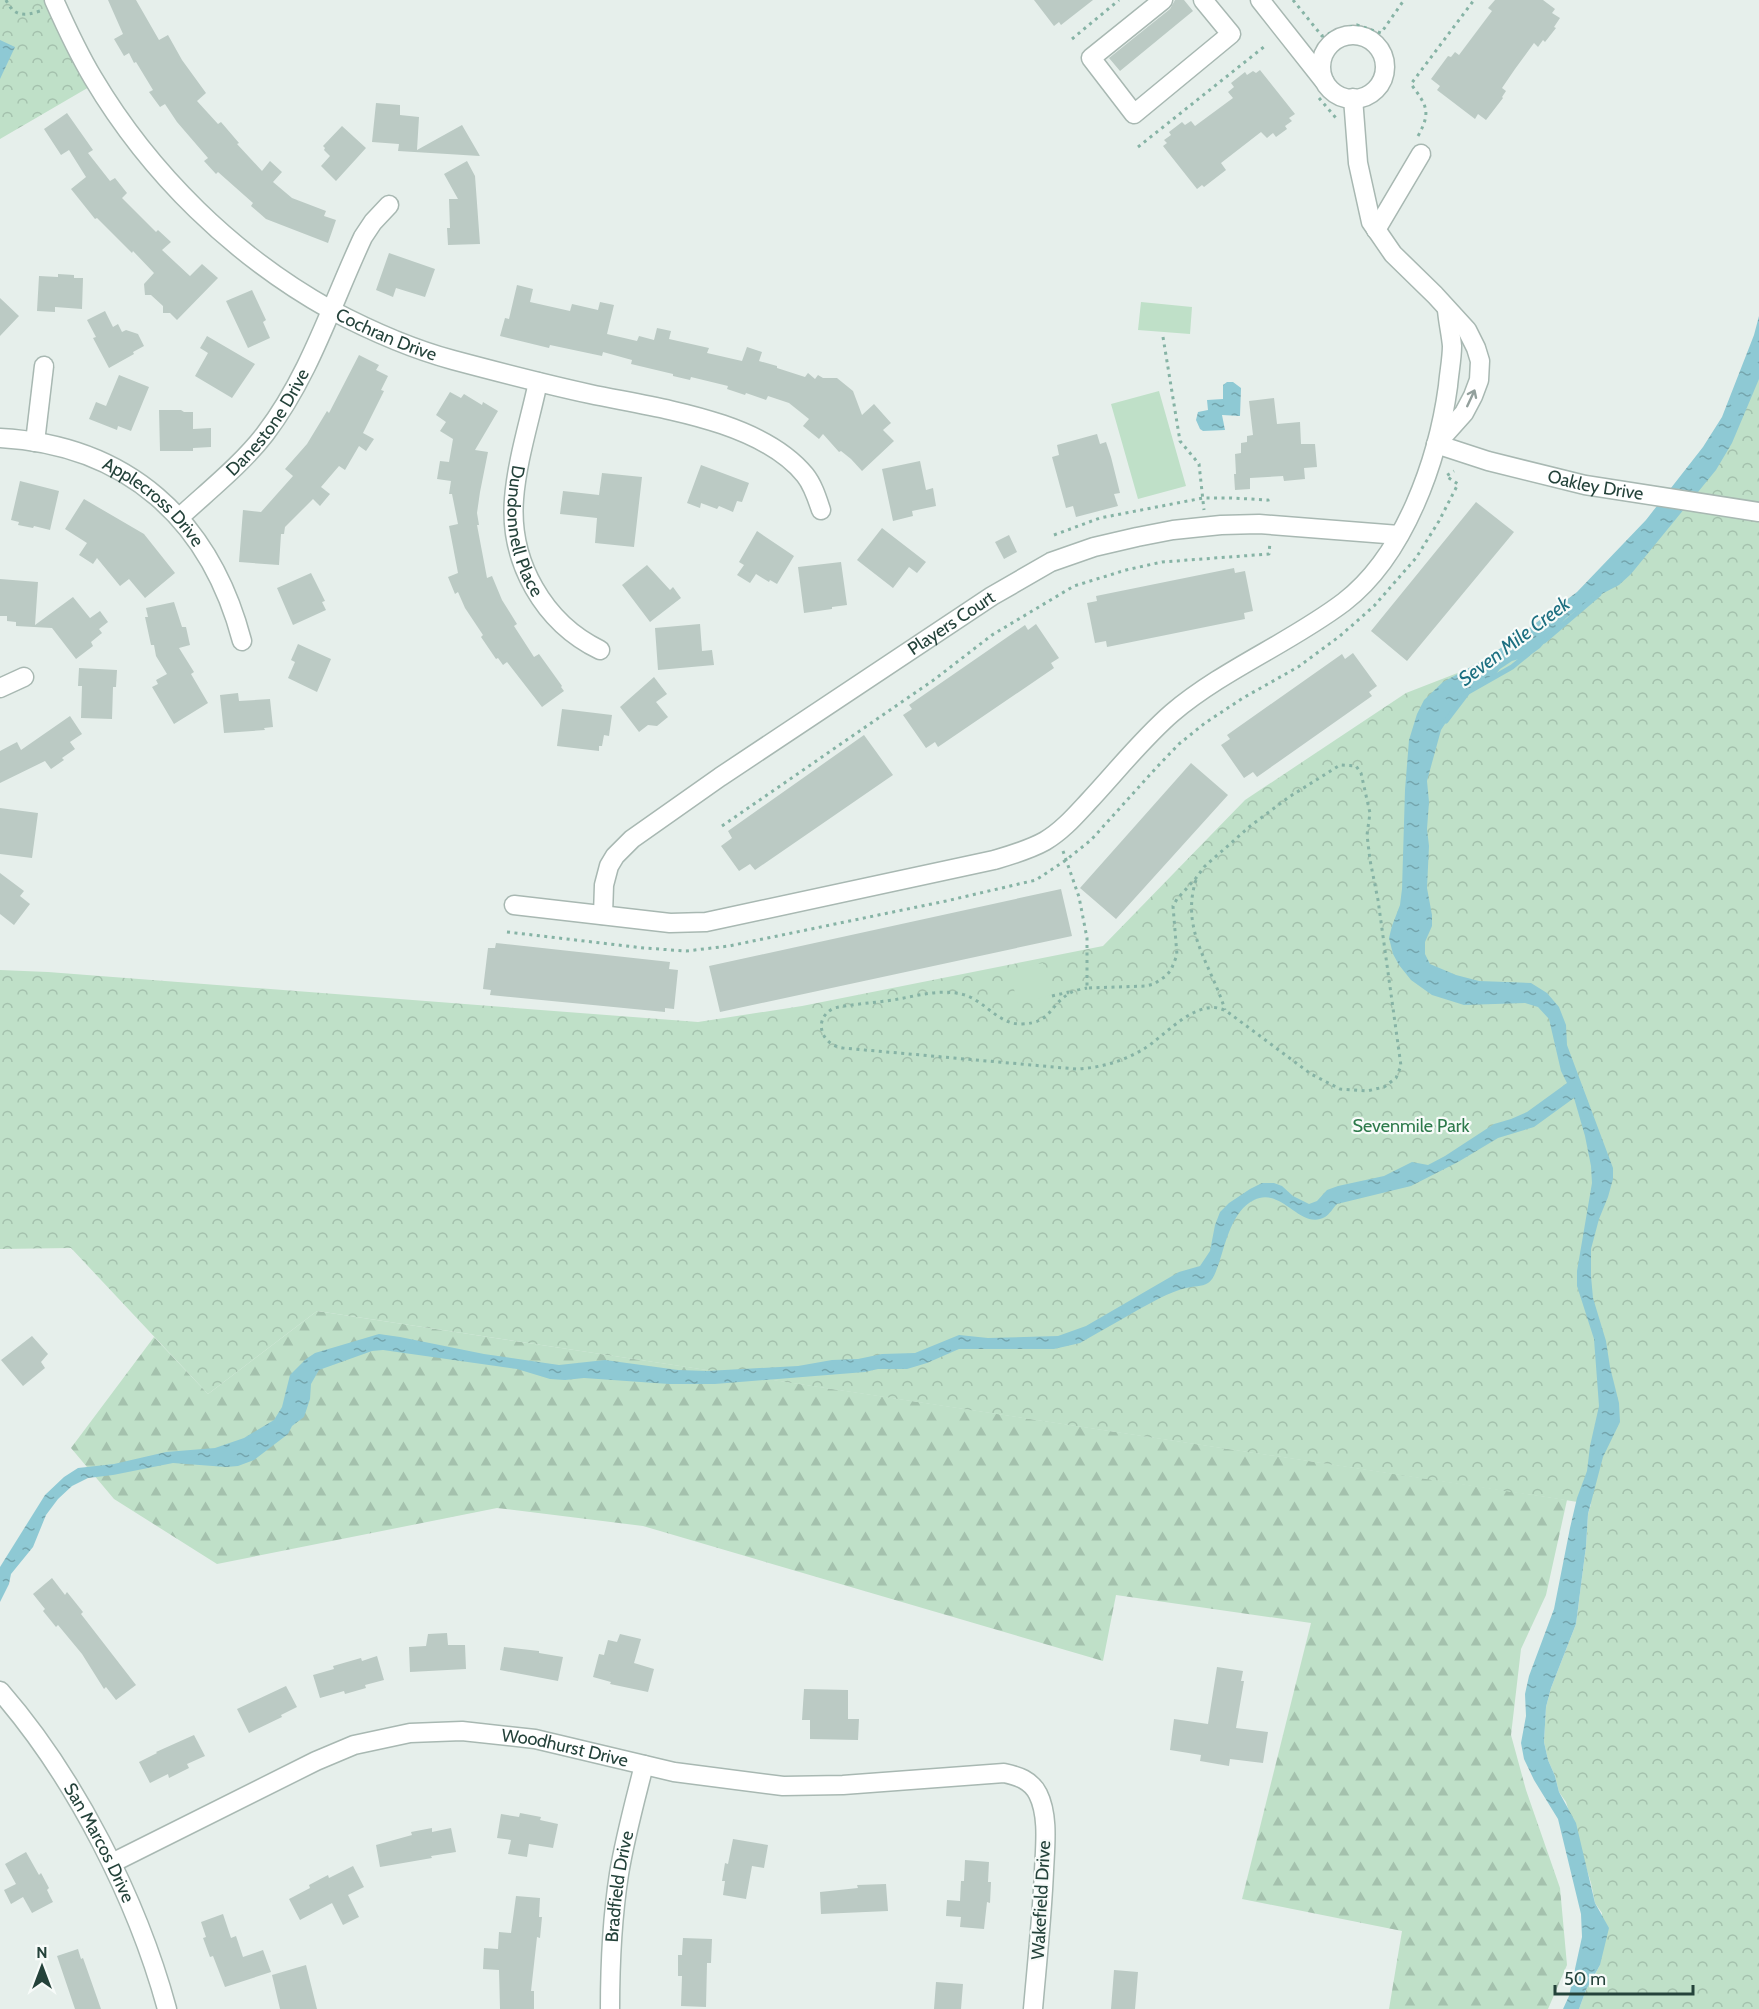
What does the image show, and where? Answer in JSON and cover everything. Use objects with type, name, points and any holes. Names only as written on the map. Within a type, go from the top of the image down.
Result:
[{"type":"street","points":[[1163,0],[1090,58],[1134,114],[1231,34],[1203,0]]},
{"type":"street","points":[[1260,0],[1326,83],[1337,94],[1353,98],[1366,96],[1376,90],[1385,73],[1384,57],[1370,39],[1363,36],[1350,35],[1339,38],[1329,45],[1324,54],[1321,65],[1326,83]]},
{"type":"street","name":"Cochran Drive","points":[[55,2],[93,80],[129,133],[165,176],[208,220],[243,251],[332,310],[417,348],[538,382],[695,416],[746,434],[775,450],[797,467],[812,486],[821,510]]},
{"type":"street","points":[[1353,98],[1355,136],[1363,190],[1371,222],[1393,254],[1461,322],[1472,338],[1480,361],[1473,396],[1464,413],[1436,444]]},
{"type":"street","points":[[1376,230],[1417,148]]},
{"type":"street","name":"Danestone Drive","points":[[180,517],[267,432],[291,394],[332,310],[365,233],[389,205]]},
{"type":"street","points":[[514,905],[685,924],[723,919],[994,860],[1032,848],[1056,833],[1172,713],[1213,684],[1345,601],[1380,565],[1413,507],[1436,444],[1444,411],[1451,363],[1452,346],[1447,310]]},
{"type":"street","points":[[35,442],[45,366]]},
{"type":"street","name":"Dundonnell Place","points":[[538,382],[514,497],[514,524],[519,549],[531,582],[553,615],[572,634],[600,650]]},
{"type":"street","name":"Applecross Drive","points":[[0,438],[35,442],[78,452],[111,466],[157,496],[180,517],[199,542],[232,606],[242,641]]},
{"type":"street","name":"Oakley Drive","points":[[1436,444],[1488,461],[1557,478],[1640,494],[1759,512]]},
{"type":"street","name":"Players Court","points":[[603,915],[604,885],[609,866],[615,856],[632,839],[720,777],[992,596],[1051,562],[1094,547],[1164,532],[1206,526],[1259,524],[1399,535]]},
{"type":"street","points":[[0,688],[24,676]]},
{"type":"street","name":"San Marcos Drive","points":[[0,1691],[60,1773],[112,1863],[147,1950],[167,2009]]},
{"type":"street","name":"Woodhurst Drive","points":[[112,1863],[316,1761],[354,1745],[392,1736],[435,1731],[501,1734],[575,1747],[644,1765],[717,1779],[799,1787],[1004,1773],[1026,1780],[1037,1792]]},
{"type":"street","name":"Bradfield Drive","points":[[609,2009],[610,1951],[619,1875],[644,1765]]},
{"type":"street","name":"Wakefield Drive","points":[[1033,2009],[1045,1852],[1044,1818],[1037,1792]]},
{"type":"path","points":[[6,0],[14,12],[23,15],[35,13],[55,2]]},
{"type":"path","points":[[1072,39],[1119,0]]},
{"type":"path","points":[[1293,0],[1322,36],[1357,25],[1381,33],[1404,0]]},
{"type":"path","points":[[1417,148],[1425,123],[1426,105],[1411,84],[1474,0]]},
{"type":"path","points":[[1138,147],[1265,46]]},
{"type":"path","points":[[1162,338],[1180,441],[1199,464],[1206,526]]},
{"type":"path","points":[[507,932],[686,951],[729,946],[1036,880],[1091,840],[1179,744],[1205,723],[1243,698],[1298,666],[1340,636],[1374,606],[1416,558],[1439,521],[1458,484],[1446,476],[1454,471]]},
{"type":"path","points":[[1054,535],[1100,518],[1203,498],[1268,500],[1271,514]]},
{"type":"path","points":[[722,826],[935,679],[992,635],[1074,586],[1162,562],[1269,554],[1270,541]]},
{"type":"path","points":[[1052,996],[1087,988],[1106,986],[1131,988],[1150,985],[1162,979],[1169,973],[1177,955],[1173,906],[1204,867],[1289,797],[1340,765],[1353,765],[1360,769],[1370,813],[1367,835],[1400,1052],[1401,1066],[1398,1074],[1388,1084],[1372,1091],[1350,1091],[1334,1087],[1311,1074],[1225,1010],[1211,1008],[1183,1017],[1156,1041],[1131,1056],[1097,1067],[1076,1069],[834,1047],[828,1042],[821,1026],[823,1016],[834,1008],[938,992],[957,993],[973,998],[1011,1023],[1031,1023],[1049,1014],[1071,992]]},
{"type":"path","points":[[1056,833],[1079,897],[1087,938],[1087,988]]},
{"type":"path","points":[[1197,878],[1191,897],[1191,917],[1202,954],[1225,1010]]},
{"type":"green space","points":[[0,0],[54,0],[96,83],[0,139]]},
{"type":"green space","points":[[1141,302],[1192,307],[1190,334],[1138,330]]},
{"type":"green space","name":"Sevenmile Park","points":[[1759,365],[1759,2009],[1579,2009],[1586,1990],[1600,1965],[1602,1913],[1595,1903],[1566,1802],[1559,1792],[1544,1742],[1546,1707],[1551,1688],[1576,1624],[1591,1504],[317,1311],[208,1394],[71,1248],[0,1249],[0,970],[698,1022],[802,1006],[1103,946],[1245,800],[1406,693],[1509,653],[1631,556]]},
{"type":"green space","points":[[1159,391],[1186,486],[1138,499],[1111,404]]},
{"type":"green space","points":[[1043,963],[1050,996],[1017,1003],[1010,970]]},
{"type":"green space","points":[[317,1311],[1567,1500],[1546,1595],[1521,1649],[1511,1735],[1526,1790],[1560,1888],[1567,1965],[1548,2009],[1389,2009],[1402,1931],[1242,1899],[1311,1623],[1116,1595],[1103,1661],[643,1526],[497,1508],[217,1564],[114,1499],[71,1448],[154,1337],[208,1394]]},
{"type":"water","points":[[0,40],[15,47],[0,79]]},
{"type":"water","points":[[1759,316],[1759,379],[1732,443],[1716,470],[1631,574],[1619,585],[1592,599],[1566,618],[1540,648],[1529,656],[1512,661],[1500,669],[1490,681],[1476,685],[1464,695],[1441,730],[1427,781],[1429,846],[1427,888],[1432,926],[1425,942],[1425,954],[1430,964],[1456,975],[1479,981],[1531,983],[1547,993],[1559,1007],[1566,1025],[1567,1045],[1613,1168],[1613,1179],[1591,1249],[1591,1276],[1593,1298],[1606,1341],[1619,1403],[1620,1422],[1603,1457],[1588,1514],[1576,1624],[1551,1688],[1546,1707],[1544,1742],[1559,1792],[1576,1823],[1595,1903],[1609,1928],[1600,1965],[1586,1990],[1579,2009],[1563,2009],[1569,1996],[1582,1937],[1581,1914],[1558,1819],[1534,1780],[1524,1759],[1521,1743],[1526,1716],[1525,1694],[1529,1676],[1554,1609],[1577,1498],[1587,1471],[1599,1406],[1594,1339],[1577,1286],[1577,1271],[1592,1183],[1585,1136],[1574,1098],[1534,1127],[1498,1138],[1411,1186],[1337,1204],[1325,1217],[1316,1220],[1307,1218],[1273,1199],[1264,1197],[1254,1200],[1246,1205],[1235,1219],[1215,1274],[1208,1283],[1160,1298],[1080,1343],[1054,1349],[959,1349],[907,1369],[878,1369],[715,1384],[669,1384],[584,1378],[550,1379],[517,1369],[383,1350],[372,1351],[319,1370],[311,1384],[310,1399],[304,1417],[292,1426],[288,1434],[254,1460],[238,1466],[226,1467],[173,1463],[88,1478],[72,1486],[46,1515],[33,1547],[11,1574],[0,1602],[0,1567],[45,1495],[64,1477],[78,1468],[114,1464],[166,1452],[215,1448],[244,1438],[274,1420],[282,1407],[290,1375],[315,1353],[379,1334],[484,1354],[559,1365],[605,1360],[678,1370],[707,1371],[798,1366],[882,1354],[915,1353],[959,1335],[988,1338],[1058,1336],[1086,1326],[1179,1272],[1200,1266],[1210,1251],[1220,1212],[1229,1203],[1262,1183],[1282,1186],[1293,1196],[1309,1204],[1317,1201],[1327,1190],[1338,1186],[1384,1176],[1412,1162],[1428,1165],[1494,1124],[1527,1112],[1567,1083],[1561,1071],[1549,1019],[1538,1007],[1525,1003],[1464,1005],[1432,995],[1411,980],[1393,954],[1389,938],[1400,905],[1402,889],[1409,740],[1424,700],[1443,682],[1480,662],[1577,592],[1646,520],[1703,447],[1722,417],[1754,335]]},
{"type":"water","points":[[1233,382],[1241,388],[1240,416],[1222,415],[1225,430],[1203,431],[1196,420],[1198,412],[1208,410],[1207,400],[1223,399],[1223,385]]},
{"type":"building","points":[[108,0],[136,0],[159,40],[168,35],[182,60],[206,93],[197,101],[218,124],[221,122],[239,143],[237,144],[262,171],[270,161],[282,172],[273,182],[292,198],[326,211],[324,216],[336,220],[328,243],[266,219],[251,206],[253,203],[218,172],[216,174],[204,161],[208,158],[177,122],[165,104],[160,107],[149,92],[153,90],[136,62],[134,63],[129,53],[124,56],[114,39],[123,34]]},
{"type":"building","points":[[1034,0],[1093,0],[1061,25],[1059,22],[1054,26]]},
{"type":"building","points":[[1175,0],[1184,0],[1193,11],[1120,71],[1109,58],[1170,9]]},
{"type":"building","points":[[1495,0],[1543,0],[1555,9],[1552,13],[1560,18],[1554,27],[1556,28],[1545,42],[1543,40],[1538,47],[1534,43],[1515,69],[1502,88],[1506,91],[1503,98],[1486,120],[1478,114],[1475,119],[1437,90],[1440,86],[1431,79],[1448,56],[1451,57],[1455,52],[1459,55],[1492,11],[1488,8]]},
{"type":"building","points":[[1260,70],[1295,114],[1289,118],[1292,121],[1285,126],[1287,129],[1276,137],[1273,133],[1267,138],[1261,132],[1221,163],[1226,170],[1204,187],[1202,185],[1197,189],[1163,146],[1167,143],[1164,140],[1171,135],[1169,132],[1182,122],[1185,125],[1191,121],[1195,126],[1233,98],[1228,92],[1234,87],[1231,83],[1245,72],[1247,75]]},
{"type":"building","points":[[376,103],[400,105],[400,115],[419,117],[417,150],[462,125],[480,156],[398,151],[399,144],[372,142]]},
{"type":"building","points":[[67,113],[93,150],[88,153],[110,181],[115,178],[127,193],[122,198],[156,232],[158,230],[171,242],[162,250],[190,276],[202,264],[218,278],[177,320],[170,313],[163,313],[163,306],[151,295],[145,295],[144,284],[154,273],[97,218],[95,219],[71,189],[86,177],[69,150],[61,155],[44,129]]},
{"type":"building","points":[[342,126],[366,148],[336,181],[321,166],[330,156],[323,146]]},
{"type":"building","points":[[467,161],[475,176],[480,244],[448,245],[449,199],[458,199],[444,174]]},
{"type":"building","points":[[389,253],[435,269],[425,297],[396,288],[393,297],[376,290]]},
{"type":"building","points":[[58,274],[83,278],[82,309],[55,307],[55,312],[37,311],[39,276],[58,277]]},
{"type":"building","points":[[517,285],[533,289],[530,302],[570,311],[572,304],[598,310],[600,302],[614,305],[607,334],[637,341],[639,336],[654,340],[657,328],[671,331],[669,339],[709,348],[707,353],[742,361],[747,347],[762,352],[759,361],[777,366],[777,368],[805,377],[808,373],[815,379],[818,375],[823,378],[837,378],[853,391],[862,415],[874,404],[891,423],[883,430],[894,441],[862,471],[851,459],[841,451],[839,452],[823,434],[819,439],[803,426],[809,419],[789,403],[768,396],[766,400],[746,393],[745,395],[727,389],[728,386],[691,377],[690,380],[673,376],[673,374],[631,364],[632,360],[603,352],[602,356],[550,345],[549,348],[500,336],[505,318],[509,319]]},
{"type":"building","points":[[252,290],[266,320],[263,322],[270,338],[248,348],[226,301]]},
{"type":"building","points":[[0,298],[19,316],[0,336]]},
{"type":"building","points":[[105,311],[113,327],[118,324],[122,332],[126,330],[138,334],[144,346],[109,368],[93,338],[96,337],[87,320]]},
{"type":"building","points":[[207,336],[255,364],[232,398],[195,376],[208,353],[200,348]]},
{"type":"building","points":[[359,355],[379,365],[376,370],[388,376],[381,390],[384,391],[363,433],[374,439],[366,451],[359,446],[345,470],[339,466],[321,487],[330,494],[320,506],[313,499],[285,527],[284,534],[281,534],[279,565],[239,562],[243,510],[261,512],[293,476],[285,469],[307,444],[327,411],[329,413]]},
{"type":"building","points":[[119,375],[149,387],[131,431],[118,426],[117,430],[89,419],[96,402],[106,406]]},
{"type":"building","points":[[450,392],[461,398],[464,394],[498,411],[475,450],[488,452],[477,513],[479,525],[477,525],[487,578],[492,576],[502,600],[517,624],[514,626],[534,657],[539,654],[564,691],[542,707],[507,662],[503,665],[498,658],[496,659],[481,637],[483,635],[465,608],[458,592],[455,594],[448,577],[458,573],[449,526],[458,524],[452,494],[449,494],[451,481],[437,479],[440,461],[449,462],[453,439],[440,431],[446,422],[436,415]]},
{"type":"building","points":[[1274,398],[1277,424],[1300,422],[1301,444],[1315,444],[1317,467],[1304,468],[1305,479],[1284,481],[1283,476],[1250,478],[1250,489],[1235,490],[1235,454],[1241,453],[1241,443],[1247,442],[1247,436],[1253,435],[1249,401]]},
{"type":"building","points":[[159,410],[193,412],[193,429],[211,428],[211,447],[193,448],[193,451],[160,451]]},
{"type":"building","points":[[1097,434],[1100,444],[1106,442],[1111,457],[1120,493],[1114,494],[1118,506],[1076,517],[1073,506],[1066,508],[1052,457],[1059,455],[1057,445]]},
{"type":"building","points":[[920,461],[926,490],[933,488],[936,506],[912,511],[913,516],[893,521],[882,469]]},
{"type":"building","points":[[701,465],[749,483],[742,502],[737,501],[733,512],[719,506],[717,509],[701,503],[700,508],[687,503]]},
{"type":"building","points":[[602,473],[642,477],[634,547],[595,543],[597,518],[560,514],[563,491],[599,495]]},
{"type":"building","points":[[20,481],[59,491],[50,530],[18,525],[19,522],[11,520]]},
{"type":"building","points":[[84,499],[144,534],[175,573],[145,598],[129,579],[120,586],[97,558],[93,564],[79,555],[87,543],[65,529]]},
{"type":"building","points":[[1476,502],[1514,532],[1407,661],[1371,631]]},
{"type":"building","points":[[882,528],[926,562],[917,573],[909,567],[893,588],[857,560]]},
{"type":"building","points":[[757,531],[794,556],[777,584],[756,574],[750,583],[737,575],[744,565],[739,562]]},
{"type":"building","points":[[1009,535],[1017,552],[1004,559],[995,542]]},
{"type":"building","points":[[841,562],[847,605],[804,613],[798,567]]},
{"type":"building","points":[[647,565],[670,590],[673,587],[681,598],[650,622],[622,585]]},
{"type":"building","points":[[1234,568],[1235,573],[1245,571],[1253,611],[1244,613],[1245,619],[1107,647],[1106,641],[1095,643],[1087,603],[1097,601],[1096,596]]},
{"type":"building","points":[[311,573],[325,601],[322,602],[326,610],[293,625],[277,588]]},
{"type":"building","points":[[0,579],[38,582],[35,625],[73,597],[90,618],[100,611],[108,622],[99,629],[102,633],[91,642],[93,646],[76,659],[52,628],[16,626],[16,622],[7,621],[7,616],[0,616]]},
{"type":"building","points":[[174,602],[182,627],[186,627],[190,645],[179,648],[194,672],[191,674],[208,703],[174,724],[152,687],[158,684],[156,680],[167,674],[156,656],[154,645],[151,645],[145,617],[148,617],[146,608]]},
{"type":"building","points":[[700,624],[702,651],[712,650],[714,665],[658,670],[655,628]]},
{"type":"building","points":[[1036,624],[1059,658],[1051,663],[1054,668],[938,747],[935,742],[926,748],[903,715],[912,709],[909,705],[1025,625],[1028,630]]},
{"type":"building","points":[[298,644],[331,659],[317,692],[288,678],[295,662],[291,660]]},
{"type":"building","points":[[1353,653],[1377,686],[1369,692],[1372,696],[1257,777],[1253,772],[1244,778],[1221,745],[1230,739],[1227,735],[1342,654],[1345,659]]},
{"type":"building","points":[[79,668],[117,670],[116,687],[113,687],[112,719],[81,718],[82,686],[78,686]]},
{"type":"building","points":[[654,677],[667,694],[656,702],[668,717],[657,726],[648,725],[639,732],[620,707]]},
{"type":"building","points":[[238,693],[239,701],[270,699],[273,727],[264,728],[265,730],[224,733],[220,695]]},
{"type":"building","points":[[562,709],[612,715],[609,736],[604,735],[599,751],[557,746]]},
{"type":"building","points":[[70,716],[82,734],[70,742],[75,749],[62,758],[64,760],[51,769],[45,761],[0,783],[0,751],[17,742],[21,750]]},
{"type":"building","points":[[864,735],[893,775],[755,870],[750,864],[739,871],[721,846],[732,838],[728,831]]},
{"type":"building","points":[[1191,763],[1228,795],[1116,919],[1080,888]]},
{"type":"building","points":[[0,808],[38,813],[32,858],[0,854]]},
{"type":"building","points":[[0,873],[24,891],[20,896],[30,904],[14,925],[0,914]]},
{"type":"building","points":[[1061,889],[1072,936],[720,1012],[709,966]]},
{"type":"building","points":[[496,943],[670,962],[669,969],[678,970],[674,1009],[665,1008],[665,1012],[490,995],[491,990],[483,989],[488,948],[495,948]]},
{"type":"building","points":[[32,1336],[48,1354],[41,1362],[45,1368],[23,1386],[1,1360]]},
{"type":"building","points":[[52,1578],[65,1595],[67,1592],[83,1612],[81,1614],[136,1685],[116,1700],[106,1687],[104,1689],[82,1654],[58,1625],[56,1627],[33,1594]]},
{"type":"building","points":[[447,1633],[448,1645],[465,1645],[466,1669],[410,1672],[409,1647],[426,1646],[428,1634]]},
{"type":"building","points":[[620,1634],[641,1639],[634,1663],[654,1669],[648,1692],[610,1684],[611,1682],[593,1677],[599,1654],[604,1655],[608,1640],[617,1642]]},
{"type":"building","points":[[504,1647],[539,1651],[539,1653],[563,1657],[558,1681],[500,1670]]},
{"type":"building","points":[[377,1656],[384,1680],[345,1694],[344,1691],[320,1698],[313,1675],[334,1669],[333,1666]]},
{"type":"building","points":[[1217,1667],[1243,1671],[1241,1681],[1244,1681],[1236,1728],[1268,1732],[1263,1763],[1230,1759],[1229,1766],[1200,1761],[1201,1755],[1170,1750],[1174,1719],[1208,1724]]},
{"type":"building","points":[[286,1686],[297,1707],[249,1733],[237,1709]]},
{"type":"building","points":[[804,1689],[848,1690],[848,1719],[859,1719],[858,1740],[810,1739],[810,1720],[802,1720]]},
{"type":"building","points":[[194,1735],[205,1756],[187,1764],[189,1768],[169,1778],[168,1774],[150,1783],[139,1762]]},
{"type":"building","points":[[520,1813],[541,1817],[540,1820],[558,1824],[553,1848],[529,1844],[527,1857],[508,1854],[511,1840],[497,1838],[501,1814],[519,1817]]},
{"type":"building","points":[[432,1828],[432,1832],[451,1828],[456,1852],[380,1867],[376,1845],[412,1835],[411,1832]]},
{"type":"building","points":[[733,1839],[768,1845],[764,1868],[752,1866],[746,1899],[723,1895],[725,1881],[722,1881],[725,1863],[728,1864]]},
{"type":"building","points":[[26,1852],[39,1875],[41,1873],[53,1902],[32,1913],[23,1897],[11,1904],[4,1890],[16,1884],[5,1864]]},
{"type":"building","points":[[965,1860],[989,1862],[990,1903],[987,1902],[984,1929],[960,1927],[961,1917],[946,1916],[947,1900],[960,1901]]},
{"type":"building","points":[[353,1866],[364,1887],[348,1895],[359,1917],[343,1925],[332,1903],[300,1920],[289,1899],[328,1875],[329,1878]]},
{"type":"building","points":[[886,1884],[888,1911],[821,1914],[820,1892],[858,1888],[857,1885]]},
{"type":"building","points":[[516,1896],[540,1898],[539,1917],[542,1917],[540,1938],[537,1937],[531,1991],[534,1991],[534,2009],[500,2009],[499,1970],[483,1969],[484,1948],[498,1949],[499,1932],[511,1933]]},
{"type":"building","points":[[223,1914],[231,1938],[236,1936],[243,1957],[263,1950],[271,1972],[225,1987],[213,1956],[210,1957],[203,1938],[206,1937],[201,1922]]},
{"type":"building","points":[[683,1938],[712,1939],[711,1963],[707,1963],[706,2007],[681,2006],[682,1976],[678,1976],[678,1955],[682,1955]]},
{"type":"building","points":[[78,1949],[101,2009],[75,2009],[57,1956]]},
{"type":"building","points":[[306,1965],[317,2009],[280,2009],[272,1975]]},
{"type":"building","points":[[1114,1970],[1138,1972],[1135,2009],[1111,2009]]},
{"type":"building","points":[[936,1982],[963,1984],[961,2009],[934,2009]]},
{"type":"waterway","name":"Seven Mile Creek","points":[[1544,641],[1599,594]]},
{"type":"waterway","name":"Seven Mile Creek","points":[[1446,721],[1468,692],[1512,667],[1528,654]]}]
